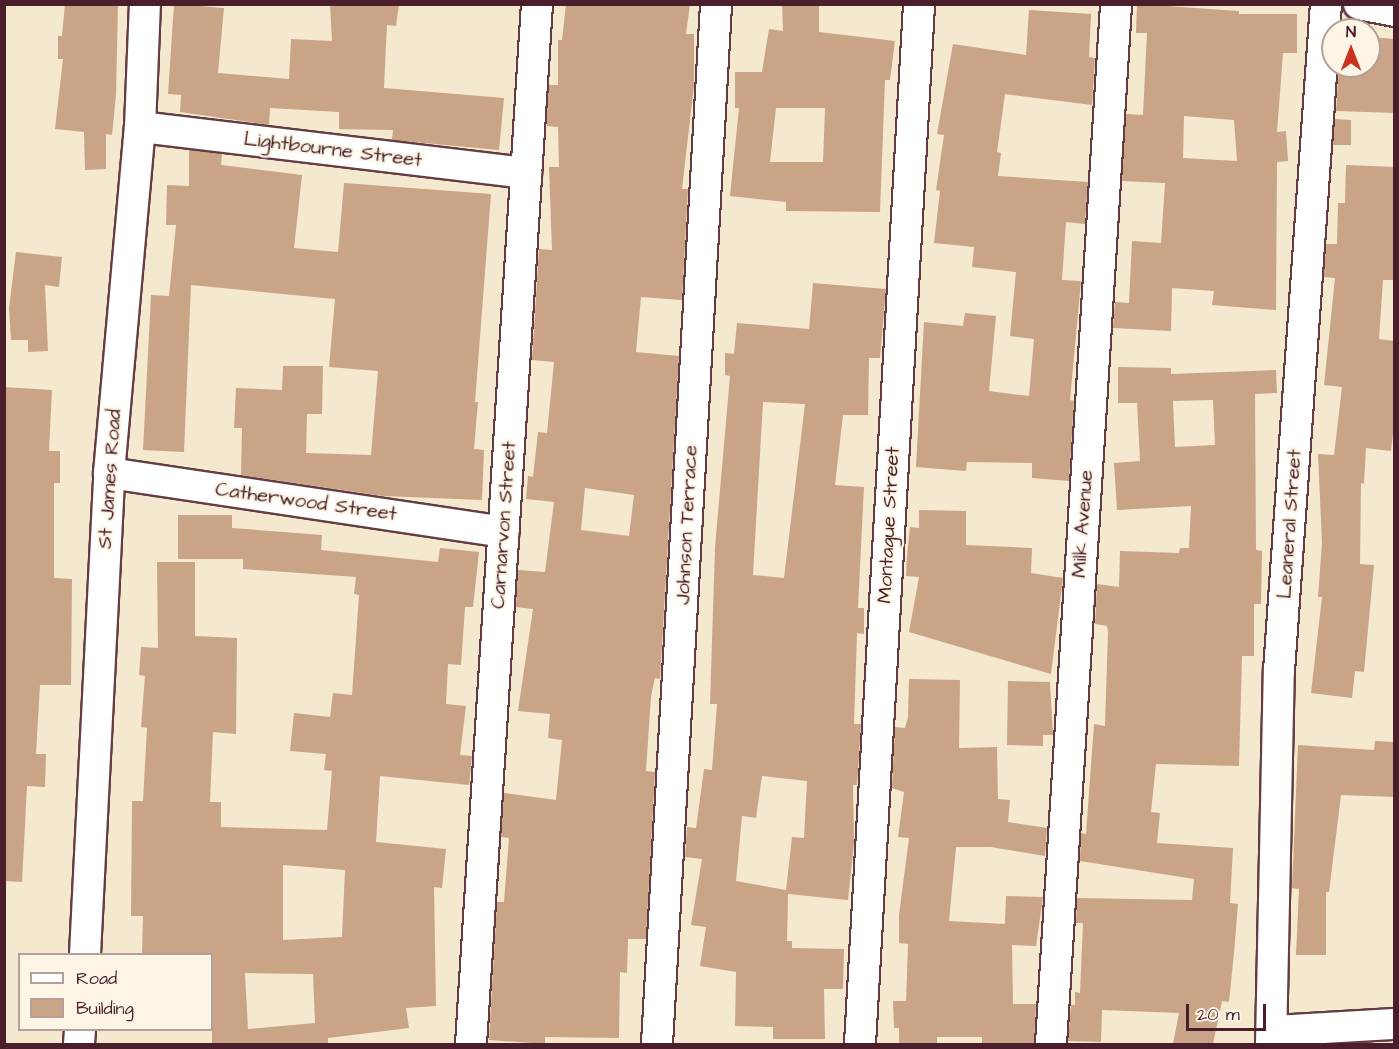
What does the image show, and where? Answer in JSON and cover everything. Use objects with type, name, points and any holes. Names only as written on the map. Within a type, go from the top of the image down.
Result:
[{"type":"street","name":"St James Road","points":[[85,953],[109,473],[140,127],[145,4]]},
{"type":"street","name":"Carnarvon Street","points":[[471,1044],[537,4]]},
{"type":"street","name":"Johnson Terrace","points":[[657,1044],[716,4]]},
{"type":"street","name":"Montague Street","points":[[860,1044],[919,4]]},
{"type":"street","name":"Milk Avenue","points":[[1051,1044],[1116,4]]},
{"type":"street","name":"Leaneral Street","points":[[1272,1038],[1279,671],[1326,4]]},
{"type":"street","points":[[1359,4],[1395,11]]},
{"type":"street","name":"Lightbourne Street","points":[[140,127],[526,174]]},
{"type":"street","name":"Catherwood Street","points":[[109,473],[504,532]]},
{"type":"street","points":[[1272,1038],[1395,1024]]},
{"type":"building","points":[[65,4],[118,4],[116,95],[112,135],[106,134],[106,169],[85,170],[84,132],[55,129],[63,59],[58,59],[58,36],[62,36]]},
{"type":"building","points":[[174,4],[224,8],[218,73],[289,79],[291,39],[332,41],[330,4],[399,4],[396,26],[387,25],[384,88],[504,98],[499,150],[392,140],[393,130],[339,129],[339,112],[270,108],[269,125],[180,112],[181,95],[168,94]]},
{"type":"building","points":[[566,4],[690,4],[686,34],[694,34],[694,85],[682,189],[688,189],[682,300],[641,297],[636,352],[679,356],[660,679],[655,678],[651,696],[646,771],[655,772],[646,939],[628,939],[627,973],[620,972],[619,1038],[545,1037],[545,1044],[489,1040],[497,902],[504,902],[509,838],[501,837],[504,793],[556,800],[562,740],[548,738],[550,714],[518,711],[533,609],[516,607],[518,570],[545,572],[554,502],[526,499],[528,476],[533,477],[538,432],[547,433],[554,362],[532,360],[539,249],[552,250],[549,167],[559,167],[558,127],[547,126],[547,112],[549,85],[558,85],[558,40],[562,40]],"holes":[[[585,488],[634,495],[629,536],[581,530]]]},
{"type":"building","points":[[782,4],[819,4],[819,32],[895,41],[890,80],[885,80],[880,212],[786,211],[786,202],[730,196],[739,108],[735,108],[735,72],[762,72],[769,29],[783,31]],"holes":[[[776,108],[825,108],[823,162],[770,162]]]},
{"type":"building","points":[[1137,4],[1239,11],[1239,14],[1297,14],[1297,53],[1283,53],[1277,132],[1286,131],[1288,161],[1277,162],[1276,310],[1212,305],[1214,291],[1172,288],[1171,331],[1113,328],[1115,302],[1129,303],[1132,241],[1161,243],[1165,183],[1122,181],[1126,114],[1143,115],[1147,33],[1136,33]],"holes":[[[1184,116],[1234,120],[1237,161],[1183,158]]]},
{"type":"building","points":[[1029,10],[1091,14],[1089,57],[1095,58],[1092,105],[1005,94],[997,152],[1001,153],[998,176],[1088,182],[1085,224],[1066,222],[1062,280],[1081,281],[1070,400],[1074,401],[1069,481],[1032,478],[1032,463],[967,462],[966,471],[916,467],[924,322],[963,326],[965,313],[996,316],[989,391],[1029,396],[1034,339],[1010,336],[1016,272],[972,267],[974,247],[934,243],[940,191],[936,190],[944,135],[937,134],[953,44],[1026,55]]},
{"type":"building","points":[[1381,38],[1395,39],[1395,113],[1336,111],[1338,78],[1381,78]]},
{"type":"building","points":[[1335,119],[1351,120],[1351,145],[1333,145]]},
{"type":"building","points":[[189,150],[222,154],[221,165],[302,175],[294,248],[338,252],[344,183],[491,194],[475,402],[478,402],[474,449],[484,450],[482,500],[383,496],[241,475],[242,428],[234,428],[236,388],[282,390],[283,366],[323,366],[322,414],[307,414],[306,453],[371,455],[378,371],[329,367],[335,299],[191,285],[184,452],[143,450],[151,295],[169,296],[176,225],[166,225],[167,185],[189,186]]},
{"type":"building","points":[[1346,165],[1395,167],[1395,280],[1383,280],[1379,339],[1395,341],[1395,417],[1391,451],[1366,448],[1364,484],[1361,483],[1360,564],[1374,565],[1364,672],[1355,671],[1352,698],[1311,693],[1322,597],[1318,597],[1322,543],[1318,454],[1334,455],[1342,387],[1324,385],[1335,278],[1324,277],[1324,274],[1326,244],[1337,244],[1338,203],[1345,203]]},
{"type":"building","points":[[16,252],[62,257],[59,287],[45,285],[48,351],[28,352],[28,340],[11,340],[9,308]]},
{"type":"building","points":[[813,283],[886,289],[880,358],[869,358],[868,415],[843,415],[835,485],[864,487],[858,608],[864,608],[864,634],[857,633],[854,724],[861,724],[857,785],[853,785],[854,843],[848,900],[788,894],[787,941],[792,941],[792,948],[844,949],[843,989],[824,989],[825,1039],[773,1039],[773,1027],[735,1026],[736,972],[700,966],[706,927],[691,925],[702,859],[685,857],[687,827],[696,828],[704,769],[712,770],[717,704],[710,704],[715,547],[730,376],[725,375],[725,353],[734,354],[737,323],[809,329]],"holes":[[[763,402],[805,404],[784,578],[753,575]],[[762,776],[807,781],[804,838],[792,837],[786,890],[736,881],[742,816],[756,818]]]},
{"type":"building","points":[[1118,367],[1171,368],[1171,374],[1276,370],[1277,393],[1255,394],[1256,550],[1262,551],[1261,604],[1254,604],[1254,656],[1242,656],[1239,766],[1156,764],[1151,812],[1160,813],[1157,843],[1233,848],[1230,903],[1238,904],[1229,1002],[1222,1001],[1213,1044],[1173,1044],[1179,1013],[1102,1010],[1101,1042],[1068,1041],[1071,1005],[1075,1005],[1075,992],[1080,993],[1083,923],[1076,923],[1077,898],[1192,900],[1194,879],[1080,861],[1081,833],[1086,834],[1094,724],[1105,726],[1108,632],[1107,626],[1095,624],[1097,584],[1119,587],[1120,551],[1179,553],[1180,548],[1189,548],[1191,506],[1117,510],[1114,463],[1140,461],[1137,403],[1118,403]],"holes":[[[1213,400],[1215,445],[1175,447],[1173,401]]]},
{"type":"building","points":[[4,387],[52,390],[49,451],[60,451],[60,483],[54,483],[54,578],[72,579],[71,685],[40,685],[36,754],[46,754],[45,787],[27,786],[22,882],[4,881]]},
{"type":"building","points":[[919,510],[966,511],[966,545],[1032,548],[1031,573],[1063,578],[1051,674],[909,632],[919,577],[906,576],[907,556],[910,527],[919,528]]},
{"type":"building","points":[[178,515],[232,515],[232,528],[322,535],[321,550],[438,562],[440,548],[479,552],[473,607],[465,607],[461,665],[448,664],[446,704],[466,706],[460,755],[472,756],[469,785],[380,776],[376,842],[446,849],[442,888],[434,887],[436,1006],[406,1008],[409,1028],[328,1038],[328,1044],[212,1044],[213,953],[142,953],[143,916],[131,916],[132,801],[143,801],[147,728],[141,727],[145,676],[139,675],[141,647],[158,648],[157,562],[195,562],[195,636],[237,638],[236,734],[213,732],[210,802],[221,802],[221,827],[327,830],[332,771],[324,770],[326,754],[290,751],[294,713],[330,717],[333,693],[352,695],[359,595],[354,594],[356,577],[243,569],[243,559],[178,559]],"holes":[[[283,865],[345,870],[342,937],[283,940]],[[245,973],[313,974],[315,1023],[248,1029]]]},
{"type":"building","points":[[909,679],[960,680],[959,748],[997,747],[998,799],[1010,800],[1008,822],[1047,828],[1045,856],[991,847],[956,847],[949,921],[1005,924],[1006,896],[1043,897],[1036,946],[1012,945],[1013,1004],[1036,1004],[1034,1044],[982,1044],[982,1037],[937,1037],[937,1044],[899,1044],[899,1028],[894,1028],[893,1001],[906,1001],[908,944],[899,943],[899,915],[909,838],[898,837],[904,792],[892,788],[895,727],[905,728],[908,717]]},
{"type":"building","points":[[1008,681],[1050,682],[1053,735],[1043,735],[1043,746],[1007,745]]},
{"type":"building","points":[[1375,741],[1395,742],[1395,797],[1341,795],[1329,892],[1326,892],[1326,955],[1296,955],[1299,889],[1292,888],[1298,745],[1374,750]]}]
